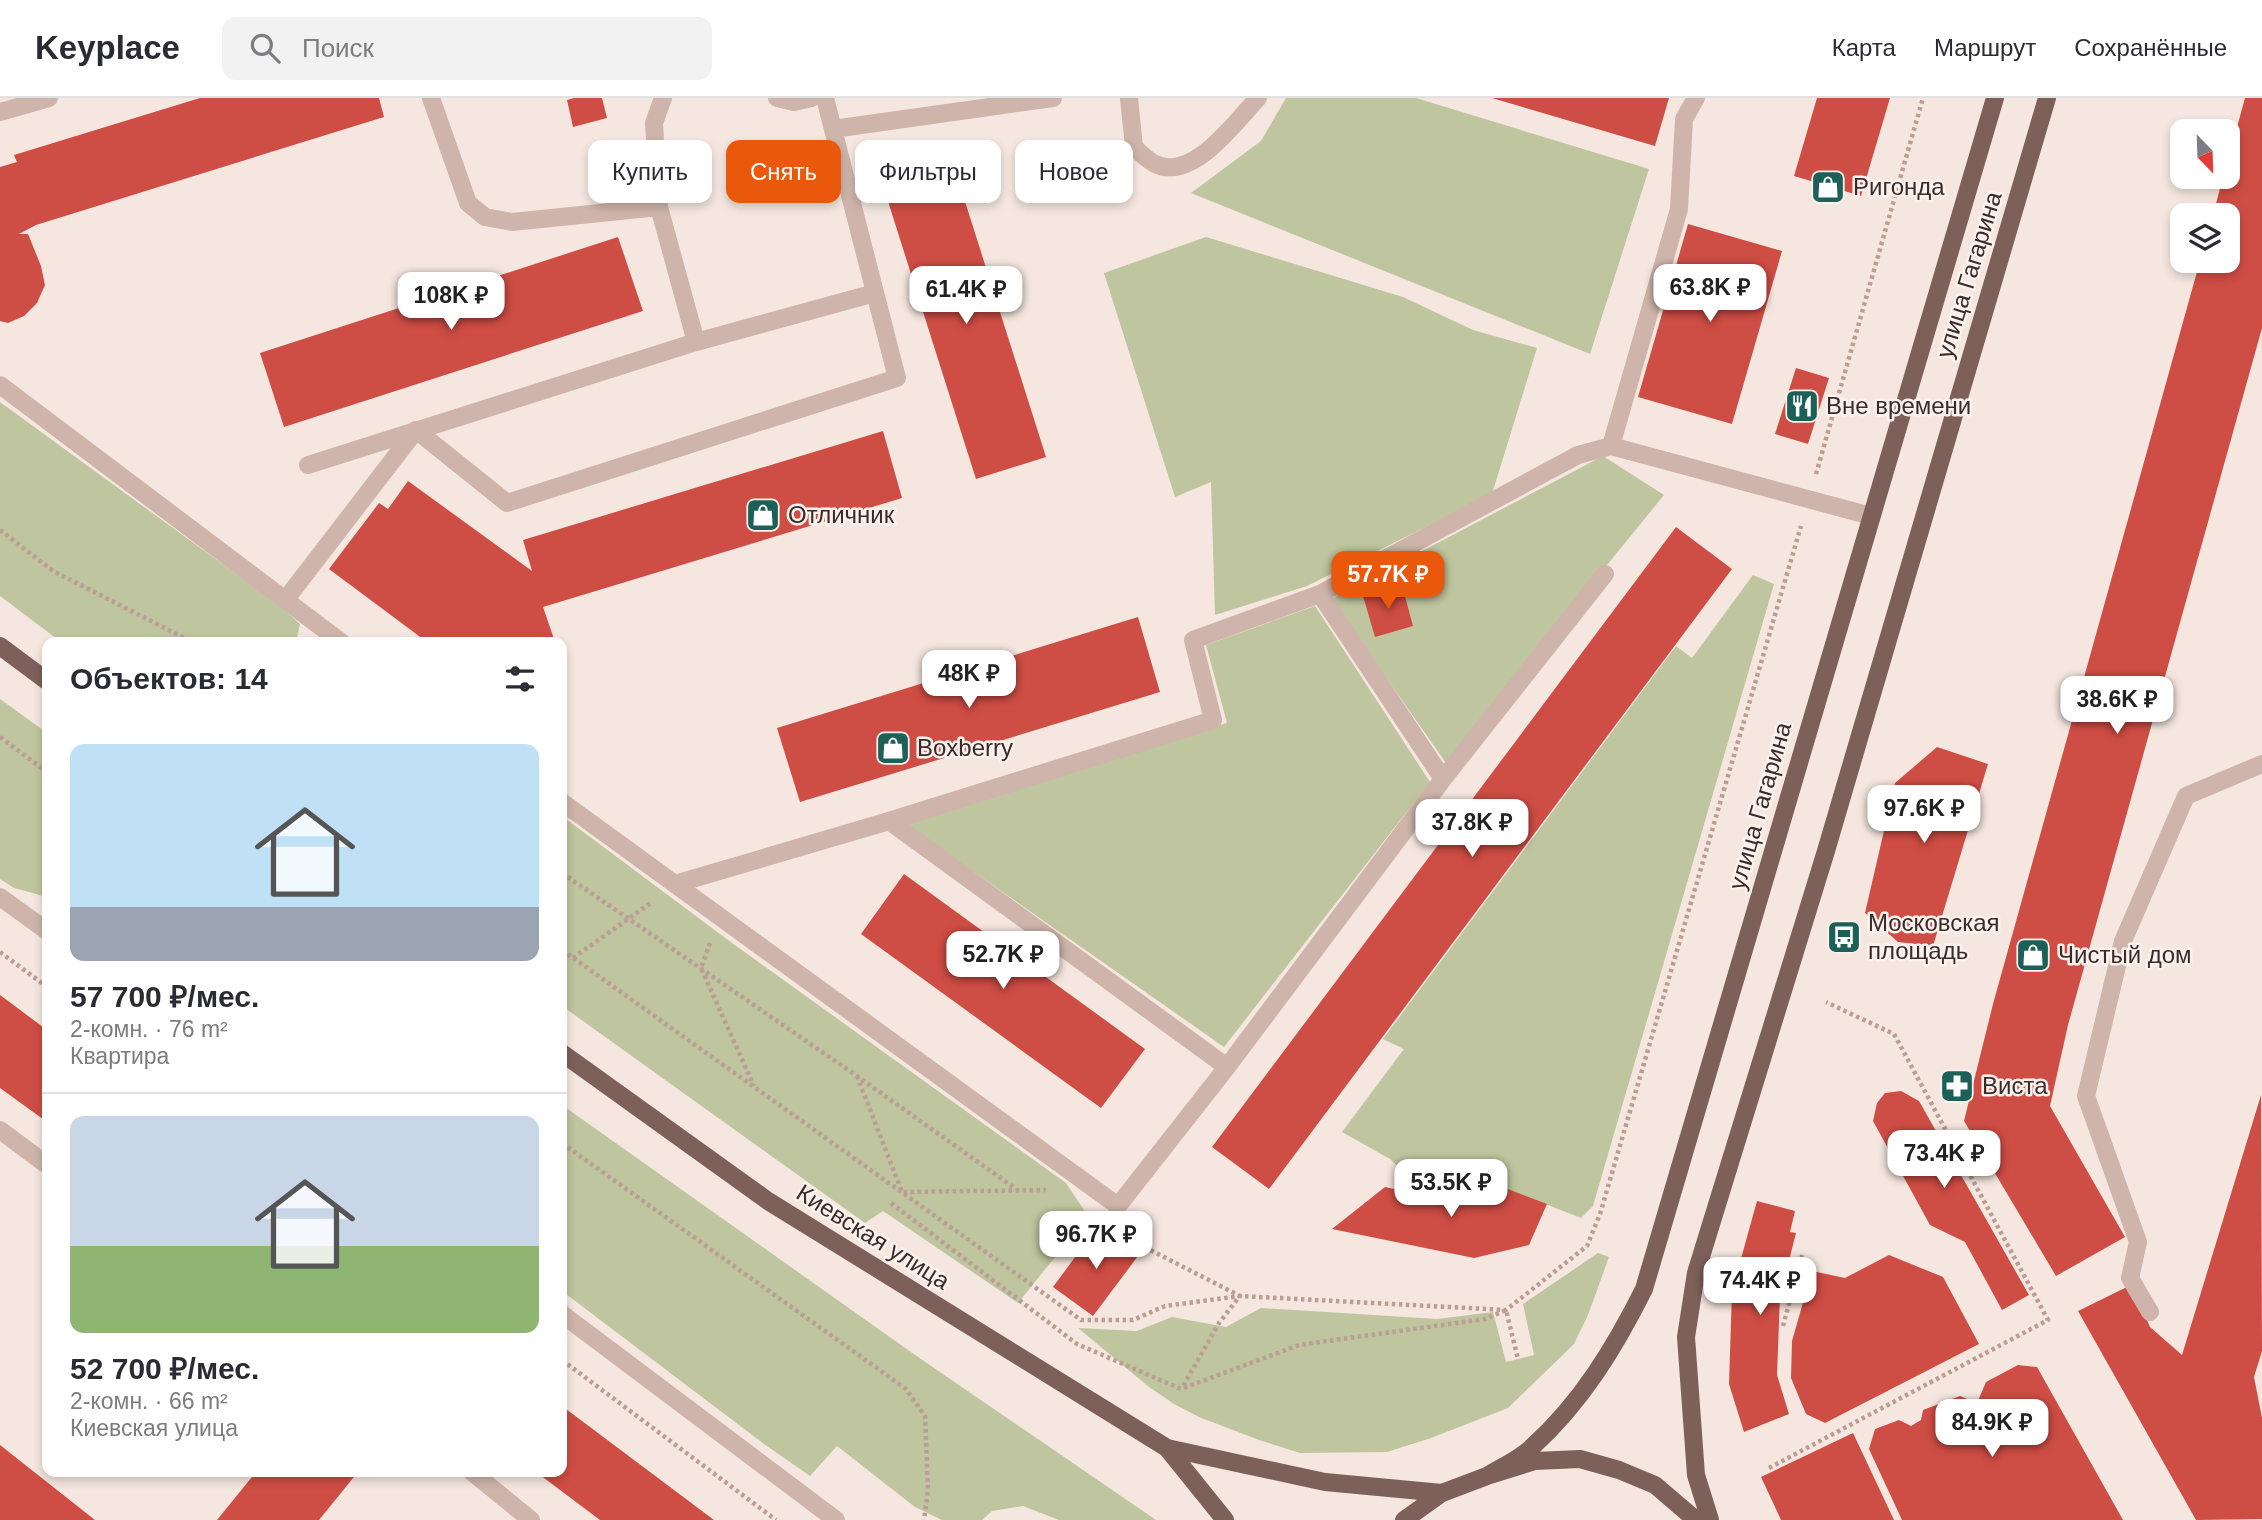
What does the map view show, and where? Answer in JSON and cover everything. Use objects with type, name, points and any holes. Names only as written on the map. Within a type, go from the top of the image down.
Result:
[{"type":"main road","name":"улица Гагарина","points":[[1486,1476],[1531,1449],[1594,1378],[1621,1335],[1644,1289],[1995,98]]},
{"type":"main road","name":"улица Гагарина","points":[[1710,1520],[1696,1475],[1686,1336],[1696,1273],[1826,851],[2047,98]]},
{"type":"main road","points":[[0,646],[42,677]]},
{"type":"main road","name":"Киевская улица","points":[[567,1057],[768,1201],[1167,1448],[1225,1520]]},
{"type":"main road","name":"Киевская улица","points":[[1167,1448],[1325,1482],[1442,1493]]},
{"type":"main road","points":[[1404,1520],[1442,1493],[1486,1476],[1535,1461],[1580,1459],[1619,1470],[1656,1485],[1696,1520]]},
{"type":"lane","points":[[0,113],[49,98]]},
{"type":"lane","points":[[431,98],[468,202],[485,217],[512,222],[659,207]]},
{"type":"lane","points":[[663,98],[654,123],[659,207],[696,342]]},
{"type":"lane","points":[[777,98],[794,102],[811,98]]},
{"type":"lane","points":[[416,430],[507,503],[897,378],[825,98]]},
{"type":"lane","points":[[833,129],[1054,98]]},
{"type":"lane","points":[[1129,98],[1134,148],[1157,165],[1186,166],[1213,146],[1258,98]]},
{"type":"lane","points":[[1611,446],[1679,209],[1685,119],[1696,98]]},
{"type":"lane","points":[[308,464],[696,342],[875,293]]},
{"type":"lane","points":[[0,385],[334,637]]},
{"type":"lane","points":[[286,599],[416,430]]},
{"type":"lane","points":[[675,884],[890,821],[1213,720],[1193,640],[1320,594],[1578,455],[1611,446],[1871,516]]},
{"type":"lane","points":[[567,806],[1118,1206],[1227,1067],[1443,779],[1605,574]]},
{"type":"lane","points":[[1320,594],[1443,779]]},
{"type":"lane","points":[[2150,1312],[2130,1278],[2138,1242],[2086,1096],[2123,941],[2186,796],[2262,764]]},
{"type":"lane","points":[[890,821],[1227,1067]]},
{"type":"lane","points":[[0,897],[42,927]]},
{"type":"lane","points":[[0,1130],[42,1161]]},
{"type":"lane","points":[[567,1318],[836,1520]]},
{"type":"lane","points":[[478,1477],[531,1520]]},
{"type":"path","points":[[891,1203],[1077,1343],[1181,1389],[1299,1345],[1485,1319],[1506,1310],[1587,1246],[1600,1214],[1923,98]]},
{"type":"path","points":[[0,530],[53,571],[182,637]]},
{"type":"path","points":[[0,737],[42,768]]},
{"type":"path","points":[[567,876],[1017,1190]]},
{"type":"path","points":[[573,958],[675,884]]},
{"type":"path","points":[[719,916],[701,968],[755,1088]]},
{"type":"path","points":[[0,952],[42,983]]},
{"type":"path","points":[[567,954],[1081,1320],[1133,1320],[1165,1306],[1240,1296],[1506,1310]]},
{"type":"path","points":[[1769,1468],[2048,1320],[1894,1034],[1826,1002]]},
{"type":"path","points":[[857,1076],[902,1192]]},
{"type":"path","points":[[567,1147],[905,1389],[925,1416],[928,1490],[924,1520]]},
{"type":"path","points":[[902,1192],[1045,1189],[1057,1192]]},
{"type":"path","points":[[1118,1206],[1125,1237],[1240,1296]]},
{"type":"path","points":[[1783,1326],[1803,1252]]},
{"type":"path","points":[[1181,1389],[1219,1323],[1240,1296]]},
{"type":"path","points":[[1506,1310],[1518,1359]]},
{"type":"path","points":[[567,1364],[776,1520]]},
{"type":"green space","points":[[1286,98],[1416,98],[1649,169],[1590,354],[1191,193],[1261,141]]},
{"type":"green space","points":[[1206,237],[1403,297],[1473,330],[1537,348],[1492,494],[1307,586],[1215,615],[1211,482],[1175,497],[1104,273]]},
{"type":"green space","points":[[0,402],[280,606],[300,624],[297,637],[54,637],[0,596]]},
{"type":"green space","points":[[1603,456],[1664,495],[1446,763],[1331,599]]},
{"type":"green space","points":[[1753,575],[1774,584],[1593,1206],[1581,1218],[1466,1173],[1455,1202],[1429,1197],[1390,1159],[1342,1132],[1404,1049],[1383,1039],[1676,646],[1692,658]]},
{"type":"green space","points":[[1315,606],[1430,782],[1224,1047],[904,823],[1227,723],[1206,645]]},
{"type":"green space","points":[[0,699],[42,729],[42,896],[14,888],[0,879]]},
{"type":"green space","points":[[567,820],[732,943],[1066,1183],[1088,1216],[1018,1303],[883,1211],[865,1223],[567,1010]]},
{"type":"green space","points":[[567,1109],[918,1357],[1156,1520],[1059,1520],[1023,1506],[992,1511],[982,1520],[942,1520],[915,1507],[837,1446],[810,1476],[567,1295]]},
{"type":"green space","points":[[1598,1253],[1609,1257],[1588,1315],[1574,1344],[1508,1408],[1387,1452],[1300,1453],[1199,1417],[1149,1387],[1078,1328],[1137,1331],[1172,1317],[1226,1327],[1261,1308],[1437,1319],[1493,1312],[1506,1362],[1534,1355],[1523,1304]]},
{"type":"building","points":[[200,98],[379,98],[384,117],[36,225],[19,234],[28,234],[41,266],[45,285],[37,303],[24,316],[8,323],[0,321],[0,167],[17,162],[14,155]]},
{"type":"building","points":[[602,98],[607,118],[573,127],[567,100]]},
{"type":"building","points":[[1492,98],[1669,98],[1655,146]]},
{"type":"building","points":[[1817,98],[1890,98],[1861,196],[1794,176]]},
{"type":"building","points":[[2245,98],[2262,98],[2262,328],[2068,1025],[2050,1106],[2125,1237],[2056,1276],[1964,1121],[1993,1004],[2197,273],[2240,273],[2240,203],[2216,203],[2220,189],[2240,189],[2239,119]]},
{"type":"building","points":[[889,203],[966,203],[1046,457],[976,479]]},
{"type":"building","points":[[1688,224],[1782,251],[1732,424],[1638,397]]},
{"type":"building","points":[[618,237],[643,311],[284,427],[260,353]]},
{"type":"building","name":"Вне времени","points":[[1796,368],[1829,378],[1808,444],[1775,434]]},
{"type":"building","points":[[883,431],[902,498],[543,607],[553,637],[420,637],[329,569],[379,503],[388,509],[408,481],[532,571],[523,540]]},
{"type":"building","points":[[1676,527],[1732,569],[1269,1189],[1212,1147]]},
{"type":"building","points":[[1402,585],[1413,626],[1375,637],[1363,596]]},
{"type":"building","points":[[1138,617],[1160,692],[800,802],[777,728]]},
{"type":"building","points":[[1937,747],[1988,764],[1933,946],[1898,942],[1865,913],[1895,783]]},
{"type":"building","points":[[904,874],[1145,1049],[1101,1108],[861,934]]},
{"type":"building","points":[[0,995],[42,1026],[42,1118],[0,1088]]},
{"type":"building","points":[[1901,1091],[1919,1101],[2029,1295],[2002,1310],[1965,1242],[1930,1225],[1873,1121],[1877,1103],[1885,1093]]},
{"type":"building","points":[[2261,1095],[2262,1351],[2254,1377],[2262,1418],[2262,1519],[2196,1520],[2078,1311],[2131,1285],[2150,1327],[2182,1355]]},
{"type":"building","points":[[1466,1173],[1547,1204],[1529,1245],[1474,1258],[1332,1229],[1385,1187],[1455,1202]]},
{"type":"building","points":[[1757,1201],[1795,1211],[1790,1232],[1796,1233],[1780,1296],[1777,1375],[1789,1414],[1744,1432],[1729,1384],[1732,1291]]},
{"type":"building","points":[[1098,1226],[1138,1256],[1093,1316],[1053,1287]]},
{"type":"building","points":[[1889,1255],[1943,1277],[1979,1344],[1825,1423],[1806,1414],[1791,1378],[1792,1341],[1812,1271],[1845,1278]]},
{"type":"building","points":[[2018,1365],[2037,1367],[2123,1520],[1902,1520],[1869,1449],[1875,1429],[1899,1420],[1911,1426],[1921,1420],[1923,1410],[1960,1396],[1977,1403],[1986,1382]]},
{"type":"building","points":[[567,1410],[714,1520],[600,1520],[543,1477],[567,1477]]},
{"type":"building","points":[[1853,1433],[1894,1520],[1781,1520],[1761,1477]]},
{"type":"building","points":[[0,1445],[95,1520],[0,1520]]},
{"type":"building","points":[[252,1477],[354,1477],[319,1520],[217,1520]]},
{"type":"place","name":"Ригонда","points":[[1828,187]]},
{"type":"place","name":"Вне времени","points":[[1802,406]]},
{"type":"place","name":"Отличник","points":[[763,515]]},
{"type":"place","name":"Boxberry","points":[[893,748]]},
{"type":"place","name":"Московская площадь","points":[[1844,937]]},
{"type":"place","name":"Чистый дом","points":[[2033,955]]},
{"type":"place","name":"Виста","points":[[1957,1086]]}]
